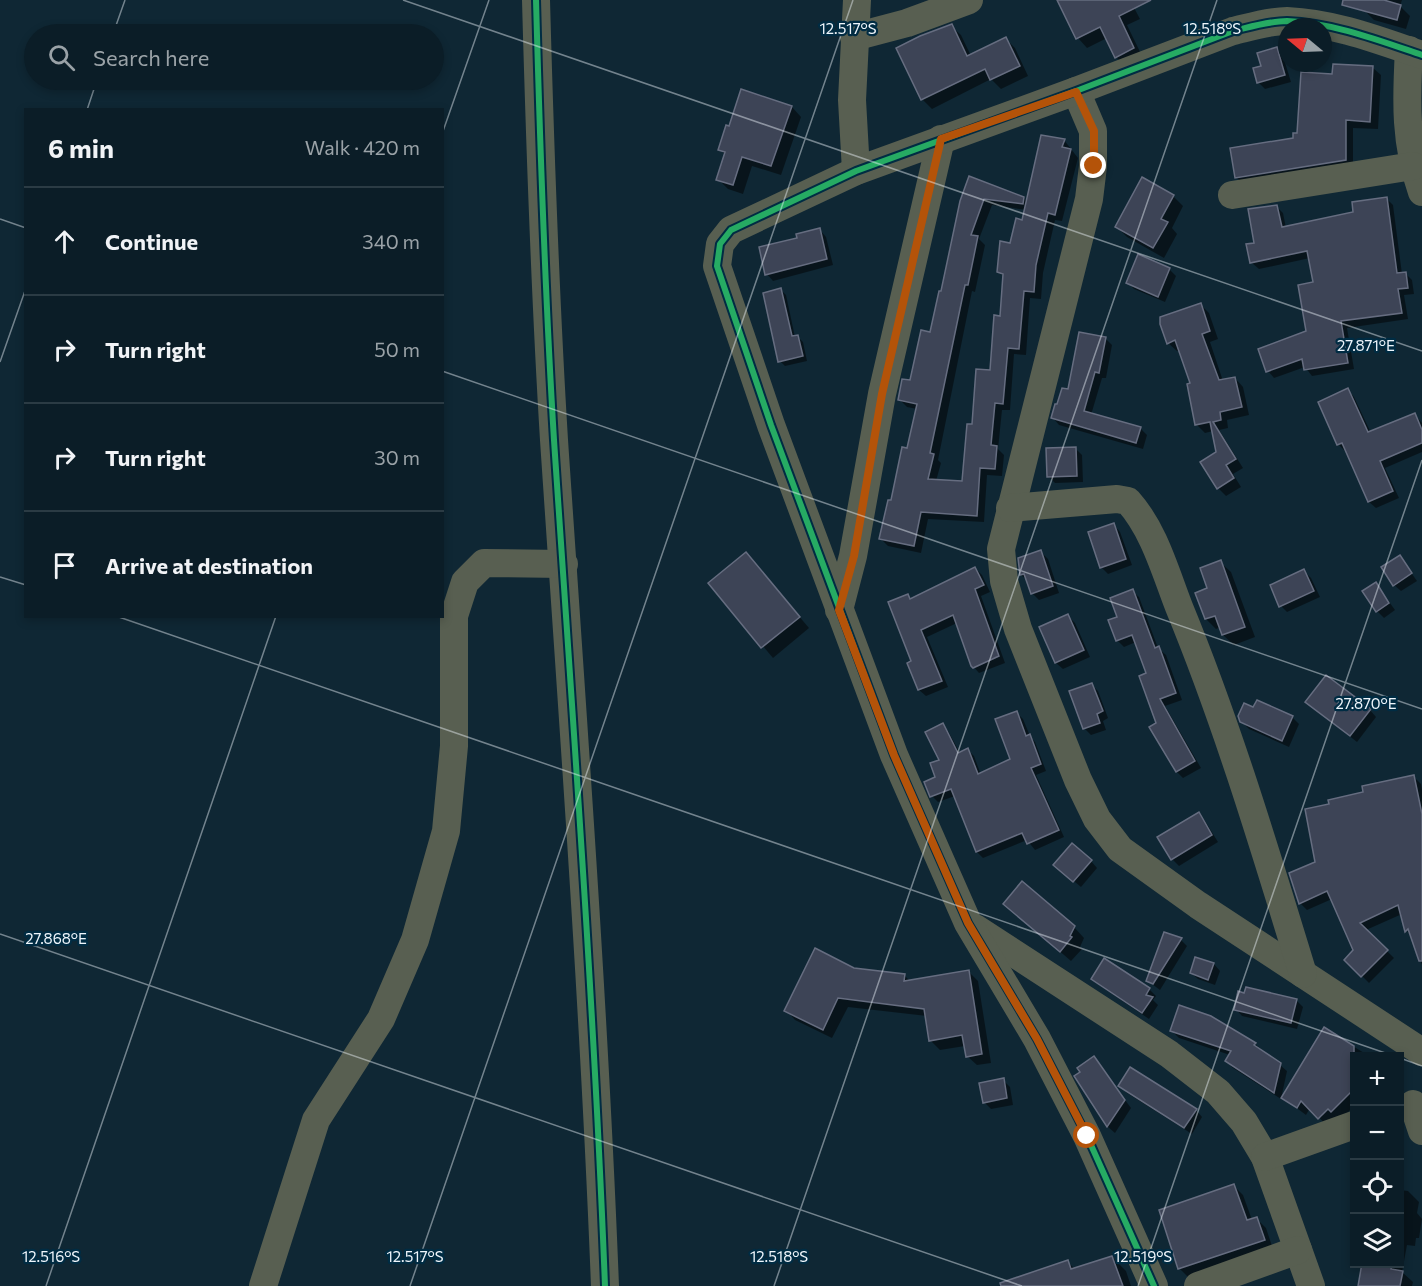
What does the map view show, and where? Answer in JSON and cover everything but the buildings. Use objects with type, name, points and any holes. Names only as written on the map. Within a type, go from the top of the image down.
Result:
[{"type":"street","points":[[536,0],[542,197],[554,439],[598,1096],[606,1286]]},
{"type":"street","points":[[856,171],[852,100],[857,0]]},
{"type":"street","points":[[854,38],[907,23],[969,0]]},
{"type":"street","points":[[1154,1286],[1087,1136],[1037,1039],[968,923],[894,755],[771,424],[717,266],[720,244],[731,230],[856,171],[1076,92],[1233,31],[1286,21],[1335,26],[1415,53],[1406,100],[1418,179],[1232,195]]},
{"type":"street","points":[[1076,92],[1094,131],[1094,166],[1089,199],[1001,549],[1004,581],[1018,629],[1078,780],[1097,819],[1120,849],[1198,905],[1422,1052]]},
{"type":"street","points":[[839,610],[854,556],[882,394],[941,139]]},
{"type":"street","points":[[1010,508],[1117,499],[1128,501],[1139,513],[1200,658],[1251,804],[1303,974]]},
{"type":"street","points":[[263,1286],[316,1120],[381,1019],[418,930],[446,831],[454,746],[454,616],[465,582],[484,563],[564,564]]},
{"type":"street","points":[[968,923],[1169,1054],[1218,1092],[1244,1122],[1265,1157],[1311,1286]]},
{"type":"street","points":[[1411,1105],[1422,1131]]},
{"type":"street","points":[[1265,1157],[1350,1126]]},
{"type":"street","points":[[1198,1286],[1298,1250]]},
{"type":"cycle path","points":[[536,0],[551,385],[589,969],[605,1286]]},
{"type":"cycle path","points":[[1154,1286],[1087,1136],[1037,1039],[968,923],[894,755],[771,425],[717,266],[720,244],[731,230],[856,171],[1233,31],[1273,22],[1304,22],[1356,33],[1422,55]]},
{"type":"route","points":[[1087,1136],[1037,1039],[968,923],[894,755],[839,610],[854,556],[882,394],[941,139],[1076,92],[1094,131],[1094,166]]}]
